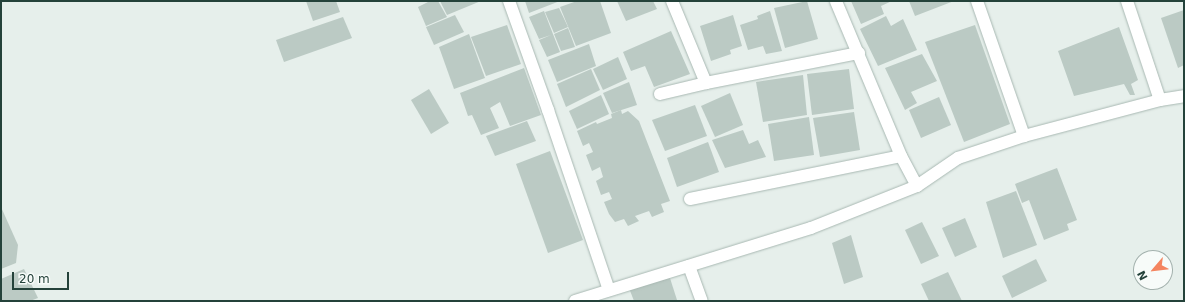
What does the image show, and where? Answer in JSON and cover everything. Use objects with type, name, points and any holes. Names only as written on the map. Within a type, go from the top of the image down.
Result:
[{"type":"street","points":[[509,1],[548,110],[609,290]]},
{"type":"street","points":[[672,1],[706,83]]},
{"type":"street","points":[[836,1],[901,156],[916,186]]},
{"type":"street","points":[[978,1],[1024,136]]},
{"type":"street","points":[[1127,1],[1160,100]]},
{"type":"street","points":[[660,94],[706,83],[859,53]]},
{"type":"street","points":[[575,301],[811,228],[916,186],[958,158],[1024,136],[1160,100],[1184,96]]},
{"type":"street","points":[[690,199],[901,156]]},
{"type":"street","points":[[689,266],[702,301]]},
{"type":"building","points":[[306,1],[336,1],[340,12],[313,21]]},
{"type":"building","points":[[430,1],[438,1],[447,17],[426,26],[418,7]]},
{"type":"building","points":[[440,1],[481,1],[447,15]]},
{"type":"building","points":[[525,1],[560,1],[529,13]]},
{"type":"building","points":[[577,1],[600,1],[611,33],[576,46],[560,7]]},
{"type":"building","points":[[617,1],[653,1],[657,9],[626,21]]},
{"type":"building","points":[[807,1],[818,39],[785,48],[774,8]]},
{"type":"building","points":[[851,1],[892,1],[881,6],[884,14],[861,24]]},
{"type":"building","points":[[909,1],[954,1],[915,16]]},
{"type":"building","points":[[559,8],[568,27],[554,33],[545,12]]},
{"type":"building","points":[[1184,10],[1184,65],[1178,68],[1161,18]]},
{"type":"building","points":[[544,11],[560,52],[547,57],[539,40],[551,35],[539,39],[529,17]]},
{"type":"building","points":[[770,11],[782,51],[766,54],[763,46],[748,50],[740,25],[758,19],[757,16]]},
{"type":"building","points":[[455,15],[464,32],[434,45],[426,27]]},
{"type":"building","points":[[733,15],[742,46],[730,50],[731,54],[711,61],[700,26]]},
{"type":"building","points":[[886,16],[891,26],[903,19],[917,50],[878,66],[860,29]]},
{"type":"building","points":[[343,17],[352,38],[284,62],[276,40]]},
{"type":"building","points":[[507,25],[521,64],[486,76],[471,37]]},
{"type":"building","points":[[975,25],[1010,124],[964,142],[925,42]]},
{"type":"building","points":[[1119,27],[1138,80],[1131,84],[1135,95],[1130,95],[1124,84],[1074,96],[1058,51]]},
{"type":"building","points":[[568,28],[575,47],[561,51],[554,34]]},
{"type":"building","points":[[671,31],[690,74],[654,87],[645,66],[631,71],[623,52]]},
{"type":"building","points":[[469,34],[485,78],[454,89],[439,47]]},
{"type":"building","points":[[589,44],[596,66],[557,82],[548,60]]},
{"type":"building","points":[[922,54],[937,81],[911,92],[917,103],[905,110],[885,68]]},
{"type":"building","points":[[618,57],[627,79],[603,90],[593,69]]},
{"type":"building","points":[[524,68],[541,115],[510,126],[500,102],[490,108],[499,128],[481,135],[472,115],[468,116],[460,93]]},
{"type":"building","points":[[591,69],[600,90],[566,107],[557,84]]},
{"type":"building","points":[[849,69],[854,109],[812,115],[807,74]]},
{"type":"building","points":[[803,75],[807,115],[763,122],[756,82]]},
{"type":"building","points":[[629,82],[637,105],[612,113],[603,93]]},
{"type":"building","points":[[429,89],[449,123],[431,134],[411,100]]},
{"type":"building","points":[[730,93],[743,125],[715,137],[701,106]]},
{"type":"building","points":[[601,95],[609,114],[577,129],[569,111]]},
{"type":"building","points":[[939,97],[951,125],[921,138],[909,110]]},
{"type":"building","points":[[695,105],[707,136],[665,151],[652,120]]},
{"type":"building","points":[[621,110],[622,114],[628,111],[639,121],[670,201],[661,204],[664,212],[652,217],[649,211],[635,216],[639,221],[628,226],[624,219],[615,222],[609,214],[604,202],[612,199],[609,192],[601,195],[596,181],[603,177],[600,167],[592,171],[586,155],[593,152],[589,143],[583,146],[577,131],[596,122],[597,124],[612,118],[611,114]]},
{"type":"building","points":[[854,112],[860,150],[820,157],[813,118]]},
{"type":"building","points":[[809,117],[814,155],[774,161],[768,124]]},
{"type":"building","points":[[527,121],[536,141],[495,156],[486,136]]},
{"type":"building","points":[[743,130],[749,144],[758,140],[766,157],[725,168],[712,140]]},
{"type":"building","points":[[708,142],[719,172],[677,187],[667,158]]},
{"type":"building","points":[[550,151],[583,240],[548,253],[516,164]]},
{"type":"building","points":[[1057,168],[1077,220],[1067,224],[1069,230],[1044,240],[1029,200],[1022,203],[1015,184]]},
{"type":"building","points":[[1016,191],[1037,245],[1003,258],[986,202]]},
{"type":"building","points":[[1,207],[18,245],[16,263],[1,269]]},
{"type":"building","points":[[965,218],[977,247],[955,257],[942,228]]},
{"type":"building","points":[[922,222],[939,256],[921,264],[905,230]]},
{"type":"building","points":[[851,235],[863,277],[844,284],[832,243]]},
{"type":"building","points":[[1036,259],[1047,281],[1012,298],[1002,276]]},
{"type":"building","points":[[24,269],[38,298],[30,301],[1,301],[1,279]]},
{"type":"building","points":[[948,272],[962,301],[929,301],[921,284]]},
{"type":"building","points":[[669,275],[677,300],[634,301],[629,288]]}]
